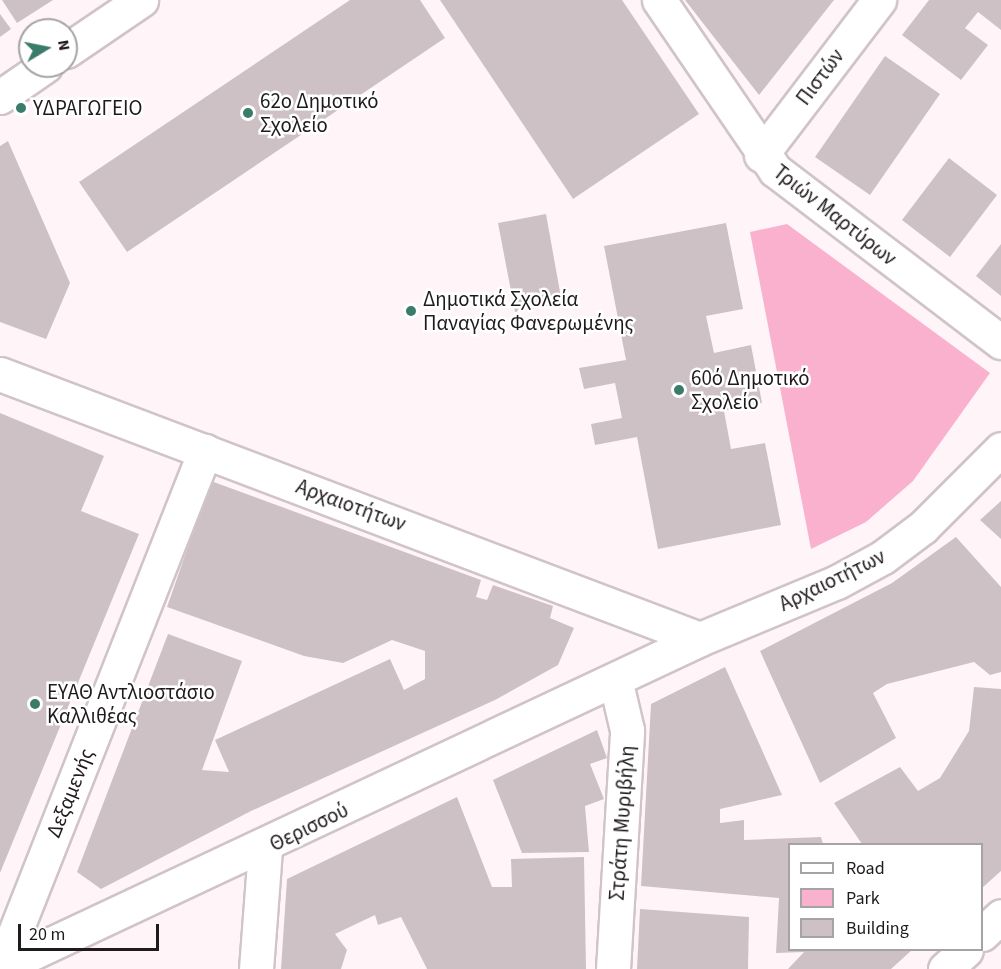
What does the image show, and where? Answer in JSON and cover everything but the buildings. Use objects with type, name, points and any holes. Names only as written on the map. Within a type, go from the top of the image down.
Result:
[{"type":"street","points":[[78,43],[141,0]]},
{"type":"street","name":"Τριών Μαρτύρων","points":[[659,0],[761,155],[791,184],[1001,342]]},
{"type":"street","name":"Πιστών","points":[[761,155],[879,0]]},
{"type":"street","points":[[0,97],[28,78]]},
{"type":"street","name":"Αρχαιοτήτων","points":[[0,374],[700,639]]},
{"type":"street","name":"Αρχαιοτήτων","points":[[615,679],[884,557],[923,527],[1001,449]]},
{"type":"street","name":"Δεξαμενής","points":[[1,968],[205,451]]},
{"type":"street","name":"Θερισσού","points":[[1,968],[265,848],[615,679]]},
{"type":"street","name":"Στράτη Μυριβήλη","points":[[613,969],[627,730],[615,679]]},
{"type":"street","points":[[256,969],[265,848]]},
{"type":"street","points":[[983,932],[1001,916]]},
{"type":"street","points":[[945,969],[965,951]]},
{"type":"green space","points":[[787,224],[990,373],[913,481],[866,522],[811,549],[750,232]]},
{"type":"place","name":"ΥΔΡΑΓΩΓΕΙΟ","points":[[21,108]]},
{"type":"place","name":"62ο Δημοτικό Σχολείο","points":[[248,113]]},
{"type":"place","name":"Δημοτικά Σχολεία Παναγίας Φανερωμένης","points":[[411,311]]},
{"type":"place","name":"60ό Δημοτικό Σχολείο","points":[[679,390]]},
{"type":"place","name":"ΕΥΑΘ Αντλιοστάσιο Καλλιθέας","points":[[35,704]]}]
